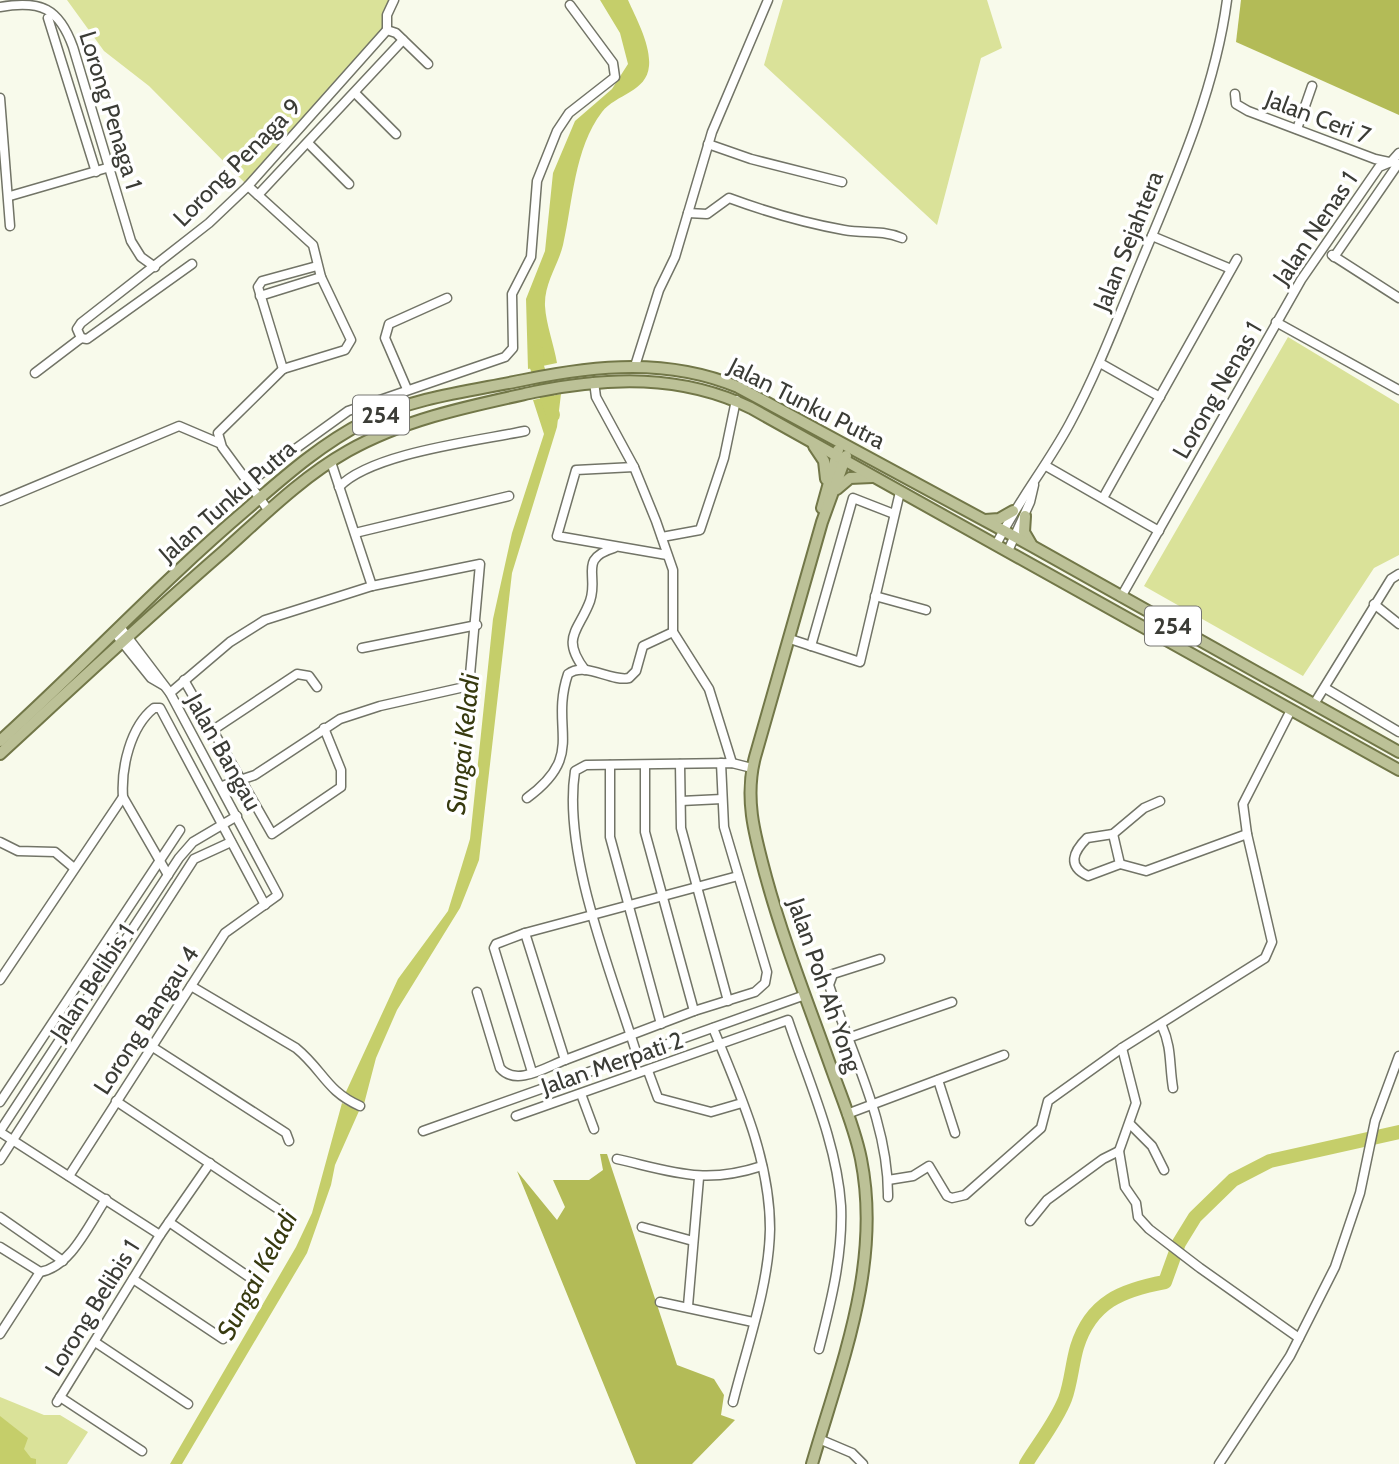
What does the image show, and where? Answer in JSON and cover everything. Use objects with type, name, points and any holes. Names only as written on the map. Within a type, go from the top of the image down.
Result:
[{"type":"main road","name":"Jalan Tunku Putra","points":[[0,741],[204,546],[317,450],[366,421],[420,401],[562,372],[635,366],[688,371],[719,379],[976,516],[1399,752]]},
{"type":"main road","name":"Jalan Tunku Putra","points":[[0,754],[269,512],[331,462],[406,424],[564,386],[653,380],[708,390],[736,400],[1399,770]]},
{"type":"main road","points":[[797,434],[813,444],[824,461],[829,494]]},
{"type":"main road","name":"Jalan Poh Ah Yong","points":[[812,1464],[856,1310],[866,1261],[866,1207],[861,1159],[772,897],[750,812],[752,768],[845,445]]},
{"type":"main road","points":[[829,494],[850,478],[862,475],[874,477]]},
{"type":"main road","points":[[976,516],[999,519],[1013,511]]},
{"type":"main road","points":[[1025,516],[1024,532],[1032,547]]},
{"type":"main road","points":[[1287,708],[1304,708],[1314,704],[1318,717],[1328,730]]},
{"type":"street","points":[[394,0],[387,15],[387,30],[403,40],[428,64]]},
{"type":"street","points":[[635,366],[688,213],[708,144],[768,0]]},
{"type":"street","name":"Jalan Sejahtera","points":[[996,545],[1013,511],[1046,466],[1100,363],[1199,116],[1227,0]]},
{"type":"street","points":[[248,483],[348,411],[505,357],[513,348],[512,294],[531,257],[537,181],[557,131],[569,113],[615,77],[613,63],[570,5]]},
{"type":"street","name":"Lorong Penaga 1","points":[[0,7],[42,6],[59,18],[73,47],[131,242],[141,257],[155,267]]},
{"type":"street","points":[[48,18],[96,172]]},
{"type":"street","name":"Lorong Penaga 9","points":[[84,338],[78,329],[81,323],[209,223],[248,186],[387,30]]},
{"type":"street","points":[[258,195],[403,40]]},
{"type":"street","points":[[1297,129],[1312,86]]},
{"type":"street","points":[[355,93],[396,134]]},
{"type":"street","name":"Jalan Ceri 7","points":[[1235,94],[1236,104],[1248,111],[1396,163]]},
{"type":"street","points":[[0,98],[4,175],[10,196],[10,226]]},
{"type":"street","points":[[308,143],[349,184]]},
{"type":"street","points":[[708,144],[751,159],[842,182]]},
{"type":"street","points":[[1396,163],[1399,153]]},
{"type":"street","name":"Jalan Nenas 1","points":[[1276,322],[1379,167],[1396,163]]},
{"type":"street","name":"Jalan Nenas 1","points":[[1334,257],[1396,163]]},
{"type":"street","points":[[10,196],[110,167]]},
{"type":"street","points":[[248,186],[313,245],[320,277],[351,340],[345,351],[282,369],[275,379],[223,425],[218,433],[219,443],[269,512]]},
{"type":"street","points":[[688,213],[707,214],[729,198],[782,216],[864,233],[883,231],[902,237]]},
{"type":"street","points":[[1152,236],[1231,269]]},
{"type":"street","points":[[1323,250],[1399,298]]},
{"type":"street","points":[[1103,498],[1237,259]]},
{"type":"street","points":[[35,373],[192,264]]},
{"type":"street","points":[[282,369],[258,287],[262,281],[317,265]]},
{"type":"street","points":[[260,296],[320,277]]},
{"type":"street","points":[[407,389],[385,338],[385,329],[389,324],[447,298]]},
{"type":"street","name":"Lorong Nenas 1","points":[[1121,597],[1276,322],[1399,390]]},
{"type":"street","points":[[1100,363],[1160,397]]},
{"type":"street","points":[[594,382],[596,397],[634,467],[662,537],[673,570],[673,632],[709,689],[732,763]]},
{"type":"street","points":[[662,537],[700,530],[724,458],[736,400]]},
{"type":"street","points":[[0,501],[48,484],[179,426],[219,443]]},
{"type":"street","points":[[339,487],[352,473],[401,457],[525,431]]},
{"type":"street","points":[[331,462],[372,586]]},
{"type":"street","points":[[1046,466],[1159,531]]},
{"type":"street","points":[[634,467],[576,470],[558,536],[667,555]]},
{"type":"street","name":"Jalan Sejahtera","points":[[1007,551],[1025,516],[1034,485]]},
{"type":"street","points":[[790,639],[860,662],[900,492]]},
{"type":"street","points":[[355,533],[509,496]]},
{"type":"street","points":[[811,646],[853,498],[894,514]]},
{"type":"street","points":[[585,670],[575,654],[572,636],[591,597],[593,559],[599,552],[617,547]]},
{"type":"street","points":[[170,693],[230,642],[265,620],[372,586],[480,564],[477,625],[469,686],[469,728]]},
{"type":"street","points":[[1314,704],[1374,604],[1391,579],[1399,574]]},
{"type":"street","points":[[875,596],[926,610]]},
{"type":"street","points":[[1374,604],[1398,621]]},
{"type":"street","points":[[362,648],[477,625]]},
{"type":"street","points":[[135,651],[138,628]]},
{"type":"street","points":[[117,629],[135,651]]},
{"type":"street","points":[[568,674],[574,670],[585,670],[619,679],[629,678],[636,671],[643,646],[673,632]]},
{"type":"street","points":[[113,651],[135,651]]},
{"type":"street","name":"Jalan Bangau","points":[[135,651],[151,678],[170,693],[278,892],[268,903]]},
{"type":"street","points":[[527,798],[548,782],[561,763],[568,674],[575,654]]},
{"type":"street","points":[[213,730],[297,674],[309,676],[317,687]]},
{"type":"street","points":[[184,680],[272,834],[341,788],[341,770],[324,728]]},
{"type":"street","points":[[222,786],[255,775],[340,719],[380,706],[469,686]]},
{"type":"street","points":[[1325,688],[1399,732]]},
{"type":"street","points":[[168,875],[123,797],[122,782],[132,740],[146,713],[160,708],[231,842],[268,903]]},
{"type":"street","points":[[888,1180],[913,1177],[929,1166],[947,1196],[952,1198],[965,1195],[1041,1128],[1048,1101],[1122,1048],[1162,1026],[1265,958],[1272,948],[1247,834],[1244,804],[1287,708]]},
{"type":"street","points":[[637,1055],[578,861],[573,785],[575,771],[586,765],[732,763],[752,768]]},
{"type":"street","points":[[680,764],[681,828],[728,1001]]},
{"type":"street","points":[[477,992],[500,1068],[506,1076],[516,1078],[694,1011],[755,992],[765,983],[767,972],[724,827],[721,764]]},
{"type":"street","points":[[610,765],[610,837],[661,1024]]},
{"type":"street","points":[[645,765],[645,832],[694,1011]]},
{"type":"street","points":[[0,979],[123,797]]},
{"type":"street","points":[[681,801],[722,799]]},
{"type":"street","points":[[1160,802],[1144,808],[1113,834],[1087,838],[1074,856],[1073,863],[1079,871],[1088,876],[1120,864],[1146,871],[1247,834]]},
{"type":"street","points":[[0,1132],[168,875],[193,842],[221,823],[237,816]]},
{"type":"street","points":[[0,1102],[180,830]]},
{"type":"street","points":[[1113,834],[1120,864]]},
{"type":"street","points":[[0,842],[18,851],[55,852],[74,868]]},
{"type":"street","name":"Jalan Belibis 1","points":[[0,1160],[194,859],[231,842]]},
{"type":"street","points":[[532,1072],[494,948],[500,940],[738,876]]},
{"type":"street","name":"Lorong Bangau 4","points":[[69,1176],[229,928],[268,903]]},
{"type":"street","points":[[525,933],[565,1060]]},
{"type":"street","points":[[880,959],[833,974],[830,979],[871,1103],[888,1180],[887,1197]]},
{"type":"street","points":[[191,986],[296,1048],[309,1059],[340,1097],[360,1106]]},
{"type":"street","points":[[423,1131],[806,995]]},
{"type":"street","points":[[848,1038],[952,1002]]},
{"type":"street","name":"Jalan Merpati 2","points":[[516,1116],[788,1020],[830,1147],[841,1207],[840,1242],[833,1295],[819,1349]]},
{"type":"street","points":[[1162,1026],[1171,1045],[1169,1066],[1173,1088]]},
{"type":"street","name":"Jalan Merpati 2","points":[[713,1028],[743,1103],[762,1166],[770,1227],[753,1322],[733,1402]]},
{"type":"street","points":[[151,1046],[286,1133],[289,1141]]},
{"type":"street","points":[[1122,1048],[1129,1082],[1136,1095],[1130,1124],[1119,1151],[1125,1187],[1136,1203],[1138,1217],[1200,1268],[1299,1338]]},
{"type":"street","points":[[847,1114],[1004,1055]]},
{"type":"street","points":[[1219,1464],[1299,1338],[1335,1266],[1367,1163],[1375,1121],[1399,1056]]},
{"type":"street","points":[[648,1071],[659,1098],[711,1112],[743,1103]]},
{"type":"street","points":[[938,1080],[955,1133]]},
{"type":"street","points":[[581,1094],[594,1129]]},
{"type":"street","points":[[116,1101],[284,1213],[286,1226],[277,1242],[271,1245]]},
{"type":"street","points":[[1130,1124],[1152,1146],[1164,1170]]},
{"type":"street","name":"Lorong Belibis 1","points":[[0,1132],[160,1235]]},
{"type":"street","points":[[1030,1222],[1047,1200],[1103,1159],[1119,1151]]},
{"type":"street","points":[[617,1159],[699,1178],[733,1175],[762,1166]]},
{"type":"street","name":"Lorong Belibis 1","points":[[142,1451],[58,1399],[160,1235],[210,1163]]},
{"type":"street","points":[[688,1306],[699,1178]]},
{"type":"street","points":[[0,1247],[40,1272],[53,1270],[63,1261],[106,1199]]},
{"type":"street","points":[[0,1217],[63,1261]]},
{"type":"street","points":[[169,1222],[249,1277]]},
{"type":"street","points":[[642,1227],[693,1241]]},
{"type":"street","points":[[0,1334],[40,1272]]},
{"type":"street","points":[[133,1279],[223,1339]]},
{"type":"street","points":[[660,1302],[753,1322]]},
{"type":"street","points":[[95,1342],[188,1404]]},
{"type":"street","points":[[819,1439],[852,1453],[863,1464]]},
{"type":"shaded area","points":[[67,0],[394,0],[387,30],[248,186],[149,86],[104,51]]},
{"type":"shaded area","points":[[600,0],[628,0],[645,41],[649,66],[643,82],[602,112],[586,142],[576,176],[563,245],[545,298],[557,363],[528,369],[526,299],[545,251],[553,173],[575,121],[612,89],[628,64],[620,33]]},
{"type":"shaded area","points":[[783,0],[987,0],[1002,48],[981,58],[937,225],[764,65]]},
{"type":"shaded area","points":[[1241,0],[1399,0],[1399,115],[1236,42]]},
{"type":"shaded area","points":[[1288,337],[1399,404],[1399,555],[1374,568],[1303,676],[1144,586]]},
{"type":"shaded area","points":[[561,394],[557,427],[512,573],[479,860],[460,908],[397,1010],[376,1058],[364,1104],[345,1094],[398,979],[448,911],[470,839],[493,619],[512,533],[544,434],[533,400]]},
{"type":"shaded area","points":[[342,1103],[359,1111],[335,1165],[331,1185],[307,1253],[182,1464],[170,1464],[296,1247],[312,1213]]},
{"type":"shaded area","points":[[600,1154],[607,1154],[677,1365],[714,1379],[724,1395],[721,1415],[735,1420],[692,1464],[636,1464],[517,1171],[557,1220],[565,1207],[553,1180],[589,1180],[603,1170]]},
{"type":"shaded area","points":[[0,1397],[44,1415],[60,1415],[88,1432],[67,1464],[0,1464]]},
{"type":"shaded area","points":[[0,1416],[28,1438],[24,1449],[31,1458],[36,1459],[36,1464],[0,1464]]},
{"type":"waterway","name":"Sungai Keladi","points":[[537,352],[535,361],[553,415]]},
{"type":"waterway","points":[[1026,1464],[1061,1408],[1069,1387],[1077,1347],[1091,1319],[1100,1309],[1122,1294],[1165,1282],[1179,1243],[1195,1217],[1233,1180],[1270,1161],[1399,1132]]}]
